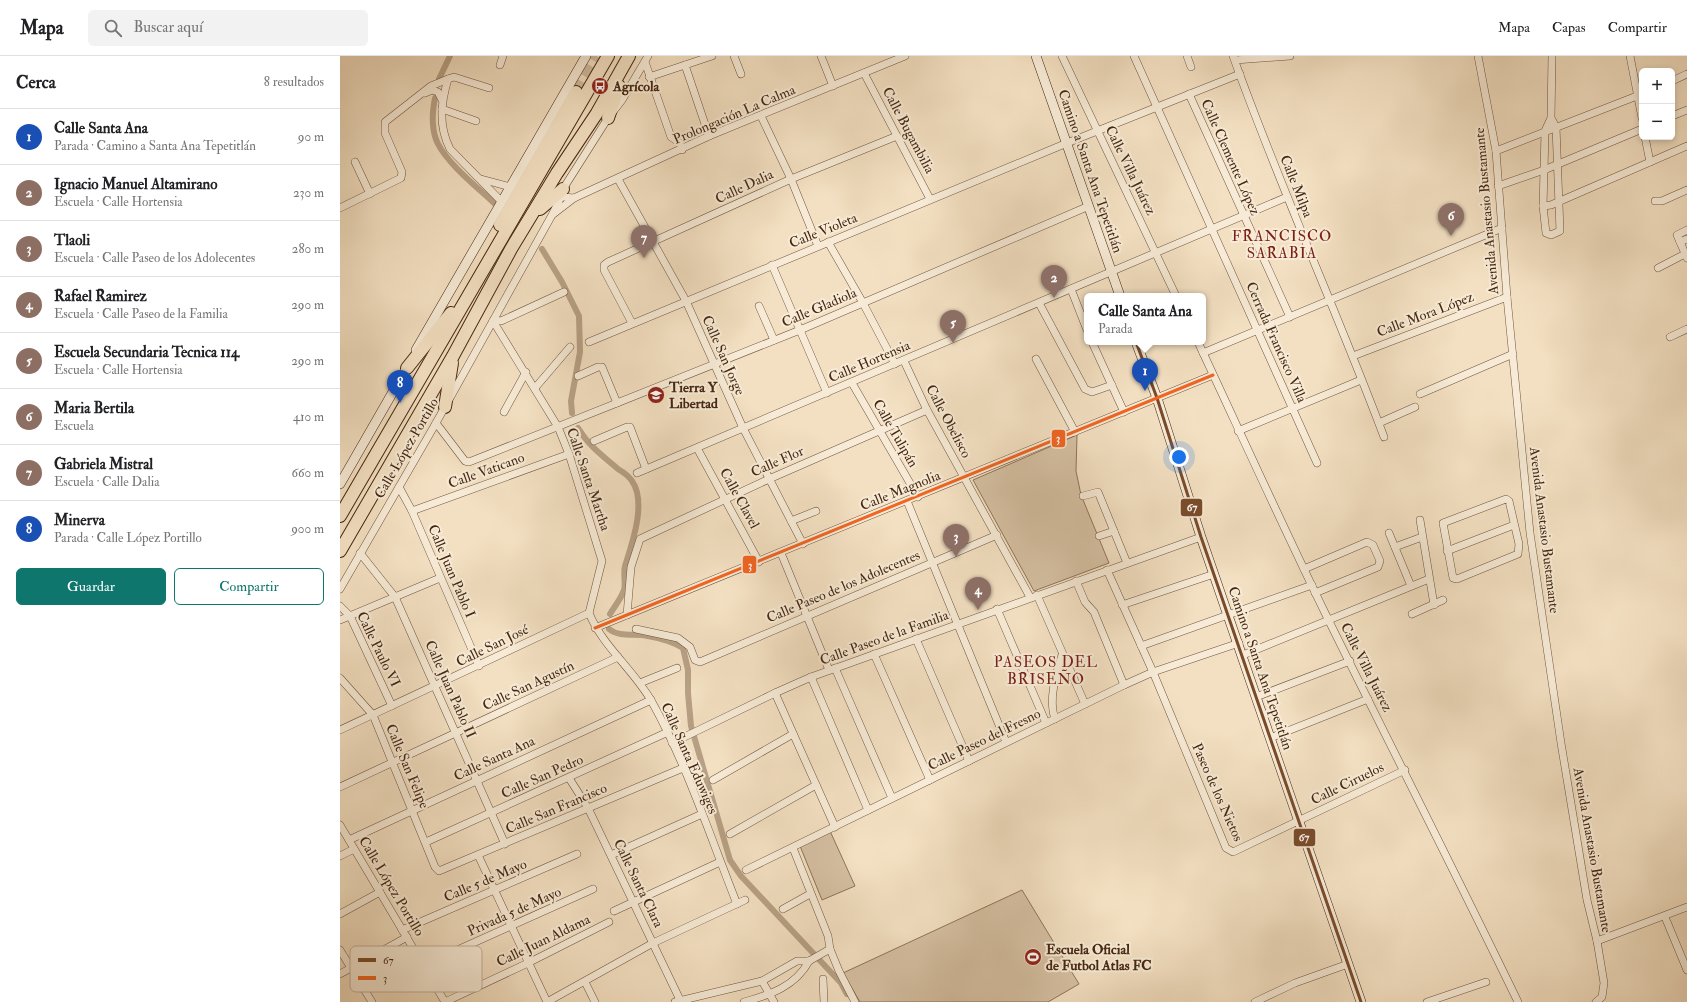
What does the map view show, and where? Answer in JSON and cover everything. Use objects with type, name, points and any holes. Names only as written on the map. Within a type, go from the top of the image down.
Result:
[{"type":"highway","points":[[340,516],[608,56]]},
{"type":"highway","points":[[608,118],[631,56]]},
{"type":"highway","points":[[340,551],[453,356],[511,249],[557,173],[597,113],[631,56]]},
{"type":"highway","points":[[411,395],[414,381],[576,92]]},
{"type":"highway","points":[[531,217],[562,192]]},
{"type":"highway","points":[[407,368],[452,312]]},
{"type":"highway","points":[[445,407],[453,356]]},
{"type":"street","points":[[500,65],[503,56]]},
{"type":"street","points":[[340,484],[407,368],[429,326],[586,56]]},
{"type":"street","points":[[649,77],[712,56]]},
{"type":"street","points":[[734,56],[741,74]]},
{"type":"street","points":[[821,56],[833,86]]},
{"type":"street","points":[[882,56],[884,65]]},
{"type":"street","name":"Prolongación La Calma","points":[[518,276],[552,215],[574,198],[682,150],[709,136],[905,56]]},
{"type":"street","name":"Camino a Santa Ana Tepetitlán","points":[[1036,56],[1119,293]]},
{"type":"street","name":"Calle Villa Juárez","points":[[1062,56],[1175,293]]},
{"type":"street","name":"Cerrada Francisco Villa","points":[[1134,56],[1259,331],[1317,463]]},
{"type":"street","points":[[1187,56],[1191,67]]},
{"type":"street","points":[[1234,58],[1290,56]]},
{"type":"street","name":"Avenida Anastasio Bustamante","points":[[1478,56],[1496,150],[1507,297],[1530,532],[1561,744],[1587,900],[1597,941],[1604,988],[1602,996],[1596,1002]]},
{"type":"street","points":[[1551,118],[1556,127],[1560,230],[1551,235],[1546,233],[1543,206],[1545,131],[1551,118],[1552,56]]},
{"type":"street","points":[[1630,56],[1639,90]]},
{"type":"street","name":"Calle Milpa","points":[[1234,58],[1287,197],[1331,301],[1384,437]]},
{"type":"street","points":[[552,215],[562,192],[582,158],[608,118],[622,100],[646,59]]},
{"type":"street","points":[[646,59],[649,77],[671,137],[680,143],[682,150]]},
{"type":"street","points":[[685,65],[709,136]]},
{"type":"street","name":"Calle Bugambilia","points":[[864,73],[930,199]]},
{"type":"street","name":"Calle Violeta","points":[[589,342],[930,199],[1157,106],[1240,74]]},
{"type":"street","points":[[1675,80],[1687,74]]},
{"type":"street","points":[[340,208],[370,194],[402,176],[402,172],[385,133],[384,125],[389,119],[431,86],[454,77],[489,88]]},
{"type":"street","points":[[448,79],[442,100],[442,109],[444,133],[450,149],[501,201]]},
{"type":"street","points":[[422,94],[435,91],[438,92],[442,100]]},
{"type":"street","name":"Calle Clemente López","points":[[1189,94],[1290,318]]},
{"type":"street","points":[[1496,150],[1639,94]]},
{"type":"street","points":[[442,109],[476,121]]},
{"type":"street","points":[[1675,115],[1687,110]]},
{"type":"street","points":[[761,116],[791,179],[818,246]]},
{"type":"street","points":[[1498,186],[1544,170],[1639,130]]},
{"type":"street","name":"Calle Dalia","points":[[632,323],[604,270],[604,265],[791,179],[897,136]]},
{"type":"street","points":[[1646,140],[1650,162]]},
{"type":"street","points":[[1543,206],[1559,202],[1687,146]]},
{"type":"street","points":[[355,162],[370,194]]},
{"type":"street","name":"Calle San Jorge","points":[[618,178],[686,301],[743,428],[803,544]]},
{"type":"street","points":[[481,179],[510,187]]},
{"type":"street","points":[[1655,201],[1662,201],[1687,190]]},
{"type":"street","points":[[562,192],[567,198],[574,198]]},
{"type":"street","name":"Calle Hortensia","points":[[637,473],[904,361],[1287,197]]},
{"type":"street","name":"Calle Gladiola","points":[[436,423],[467,462],[800,330],[1088,206]]},
{"type":"street","points":[[1203,353],[1331,301],[1502,228]]},
{"type":"street","points":[[1658,268],[1686,256],[1677,235],[1687,230]]},
{"type":"street","points":[[1680,242],[1687,239]]},
{"type":"street","points":[[828,242],[863,303],[895,364]]},
{"type":"street","points":[[772,265],[827,393]]},
{"type":"street","name":"Calle López Portillo","points":[[340,589],[436,423],[518,276]]},
{"type":"street","points":[[1071,289],[1084,322]]},
{"type":"street","points":[[494,321],[502,321],[564,292]]},
{"type":"street","name":"Calle Mora López","points":[[1352,356],[1507,297]]},
{"type":"street","points":[[1039,303],[1086,389],[1092,392],[1112,385]]},
{"type":"street","points":[[759,306],[774,340]]},
{"type":"street","name":"Calle Santa Martha","points":[[494,321],[558,427],[569,454],[602,561],[589,613]]},
{"type":"street","points":[[1670,337],[1687,329]]},
{"type":"street","points":[[1093,345],[1124,412]]},
{"type":"street","name":"Camino a Santa Ana Tepetitlán","points":[[1137,345],[1157,398],[1201,536],[1243,654],[1270,738],[1300,820],[1361,1002]]},
{"type":"street","name":"Calle Villa Juárez","points":[[1199,345],[1238,431],[1315,593],[1405,770],[1518,1002]]},
{"type":"street","points":[[535,388],[570,347]]},
{"type":"street","points":[[1420,394],[1513,354]]},
{"type":"street","points":[[1036,359],[1075,432]]},
{"type":"street","name":"Calle Obelisco","points":[[904,361],[927,410],[997,535],[1034,596],[1085,704]]},
{"type":"street","points":[[578,376],[598,367],[602,367],[617,403]]},
{"type":"street","points":[[504,412],[526,372]]},
{"type":"street","name":"Calle Magnolia","points":[[595,628],[965,478],[1213,375]]},
{"type":"street","points":[[1238,431],[1361,380]]},
{"type":"street","name":"Calle Tulipán","points":[[852,383],[918,497]]},
{"type":"street","points":[[1379,423],[1415,407]]},
{"type":"street","name":"Calle Flor","points":[[627,615],[631,567],[640,539],[769,478],[927,410]]},
{"type":"street","points":[[594,442],[630,427],[646,469]]},
{"type":"street","name":"Calle Clavel","points":[[697,448],[759,562]]},
{"type":"street","name":"Calle Vaticano","points":[[412,512],[569,454]]},
{"type":"street","name":"Calle Juan Pablo I","points":[[399,487],[412,512],[479,666]]},
{"type":"street","points":[[1083,496],[1098,492],[1127,563]]},
{"type":"street","points":[[1505,499],[1509,502],[1517,536],[1519,551],[1516,556],[1455,579],[1452,576],[1442,527],[1444,522],[1505,499]]},
{"type":"street","points":[[907,501],[933,562],[956,624],[1006,742]]},
{"type":"street","points":[[791,521],[816,512]]},
{"type":"street","points":[[1420,520],[1434,605]]},
{"type":"street","points":[[1447,551],[1514,525]]},
{"type":"street","points":[[1099,536],[1114,532]]},
{"type":"street","points":[[1517,536],[1530,532]]},
{"type":"street","points":[[1389,533],[1411,586]]},
{"type":"street","name":"Calle Paseo de los Adolecentes","points":[[636,629],[678,638],[687,643],[695,660],[700,662],[806,615],[997,535]]},
{"type":"street","name":"Calle Paseo de la Familia","points":[[672,743],[811,677],[1201,536]]},
{"type":"street","points":[[1395,547],[1422,537]]},
{"type":"street","points":[[1304,568],[1367,542],[1373,545],[1380,561],[1378,567],[1315,593]]},
{"type":"street","points":[[1519,544],[1532,543]]},
{"type":"street","name":"Calle Juan Pablo II","points":[[360,553],[395,597],[505,844]]},
{"type":"street","points":[[781,553],[806,615],[892,798]]},
{"type":"street","name":"Paseo de los Nietos","points":[[1107,570],[1142,646],[1228,850],[1233,852],[1300,820]]},
{"type":"street","points":[[1122,605],[1214,574]]},
{"type":"street","points":[[340,620],[440,578]]},
{"type":"street","points":[[1243,654],[1429,579]]},
{"type":"street","points":[[1076,581],[1085,602],[1094,612],[1124,685]]},
{"type":"street","points":[[1142,646],[1229,616],[1312,584]]},
{"type":"street","points":[[1412,614],[1443,600]]},
{"type":"street","name":"Calle Paulo VI","points":[[340,606],[350,616],[392,706]]},
{"type":"street","points":[[997,609],[1046,723]]},
{"type":"street","name":"Calle Santa Eduwiges","points":[[589,613],[595,628],[640,683],[668,732],[737,904]]},
{"type":"street","name":"Calle San José","points":[[340,730],[589,613]]},
{"type":"street","points":[[916,639],[969,760]]},
{"type":"street","name":"Calle Paseo del Fresno","points":[[746,870],[1124,685],[1153,672],[1239,643]]},
{"type":"street","points":[[874,654],[930,780]]},
{"type":"street","points":[[1055,719],[1052,711],[1056,675],[1062,655]]},
{"type":"street","name":"Calle San Agustín","points":[[340,787],[618,657]]},
{"type":"street","points":[[1256,697],[1350,662]]},
{"type":"street","points":[[640,683],[677,668]]},
{"type":"street","points":[[811,677],[868,810]]},
{"type":"street","name":"Calle San Felipe","points":[[340,678],[373,715],[391,763],[426,842],[435,867],[439,871]]},
{"type":"street","points":[[775,693],[835,826]]},
{"type":"street","points":[[1270,738],[1368,699]]},
{"type":"street","name":"Calle Santa Ana","points":[[349,840],[651,700]]},
{"type":"street","name":"Calle San Pedro","points":[[426,842],[668,732]]},
{"type":"street","points":[[713,780],[793,734]]},
{"type":"street","name":"Calle San Francisco","points":[[439,871],[478,856],[682,768]]},
{"type":"street","name":"Calle Ciruelos","points":[[1300,820],[1405,770]]},
{"type":"street","name":"Calle Santa Clara","points":[[569,778],[588,808],[653,943],[678,1002]]},
{"type":"street","points":[[730,834],[816,785]]},
{"type":"street","points":[[610,855],[702,814]]},
{"type":"street","name":"Calle López Portillo","points":[[340,825],[412,946]]},
{"type":"street","points":[[792,848],[828,936],[830,949],[839,971],[855,1002]]},
{"type":"street","points":[[340,856],[354,849]]},
{"type":"street","name":"Calle 5 de Mayo","points":[[402,930],[577,854]]},
{"type":"street","points":[[478,856],[547,1002],[653,943],[745,900]]},
{"type":"street","points":[[614,911],[720,862]]},
{"type":"street","name":"Privada 5 de Mayo","points":[[466,946],[593,889]]},
{"type":"street","points":[[340,914],[380,892]]},
{"type":"street","points":[[783,909],[810,894]]},
{"type":"street","points":[[1597,941],[1665,917],[1687,907]]},
{"type":"street","points":[[1665,917],[1685,961],[1687,970]]},
{"type":"street","name":"Calle Juan Aldama","points":[[482,985],[609,922]]},
{"type":"street","points":[[390,946],[406,937]]},
{"type":"street","points":[[744,1002],[770,995],[796,979],[812,959],[830,949]]},
{"type":"street","points":[[340,950],[350,966]]},
{"type":"street","points":[[678,1002],[762,981],[797,961],[812,959]]},
{"type":"street","points":[[797,961],[803,971]]},
{"type":"street","points":[[1255,1002],[1295,983],[1348,964]]},
{"type":"street","points":[[340,974],[350,969]]},
{"type":"street","points":[[823,980],[824,1002]]},
{"type":"street","points":[[762,981],[774,1002]]},
{"type":"street","points":[[585,982],[595,1002]]},
{"type":"street","points":[[1427,1002],[1486,982]]},
{"type":"street","points":[[366,992],[372,1002]]},
{"type":"street","name":"Calle López Portillo","points":[[439,992],[445,1002]]},
{"type":"street","name":"Calle Juan Aldama","points":[[445,1002],[466,992]]},
{"type":"shaded area","points":[[1077,435],[1076,471],[1081,495],[1109,563],[1034,591],[973,480]]},
{"type":"shaded area","points":[[830,831],[855,886],[822,900],[800,846]]},
{"type":"shaded area","points":[[1022,890],[1079,984],[1048,1002],[860,1002],[843,973]]},
{"type":"waterway","points":[[439,79],[450,56]]},
{"type":"waterway","points":[[435,98],[433,121],[434,133],[438,144],[456,168],[494,203]]},
{"type":"waterway","points":[[542,249],[562,282],[579,316],[580,352],[571,401],[572,413]]},
{"type":"waterway","points":[[578,428],[586,440],[596,450],[631,479],[636,490],[638,500],[637,523],[624,569],[624,590],[610,614]]},
{"type":"waterway","points":[[609,629],[613,632],[623,634],[643,635],[657,638],[671,642],[683,648],[688,670],[688,693],[691,726],[730,860],[741,876],[841,983],[847,994]]},
{"type":"tunnel","points":[[576,92],[596,56]]},
{"type":"transit line","name":"67","points":[[1137,345],[1157,398],[1201,537],[1361,1002]]},
{"type":"transit line","name":"3","points":[[595,628],[1213,375]]},
{"type":"place","name":"Agrícola","points":[[600,86]]},
{"type":"place","name":"Maria Bertila","points":[[1451,236]]},
{"type":"place","name":"Gabriela Mistral","points":[[644,258]]},
{"type":"place","name":"Ignacio Manuel Altamirano","points":[[1054,298]]},
{"type":"place","name":"Escuela Secundaria Tecnica 114","points":[[953,343]]},
{"type":"place","name":"Calle Santa Ana","points":[[1145,391]]},
{"type":"place","name":"Tierra Y Libertad","points":[[656,395]]},
{"type":"place","name":"Minerva","points":[[400,403]]},
{"type":"place","name":"Tlaoli","points":[[956,557]]},
{"type":"place","name":"Rafael Ramirez","points":[[978,610]]},
{"type":"place","name":"Escuela Oficial de Futbol Atlas FC","points":[[1033,957]]},
{"type":"district","name":"FRANCISCO SARABIA","points":[[1282,244]]},
{"type":"district","name":"PASEOS DEL BRISEÑO","points":[[1046,670]]}]
